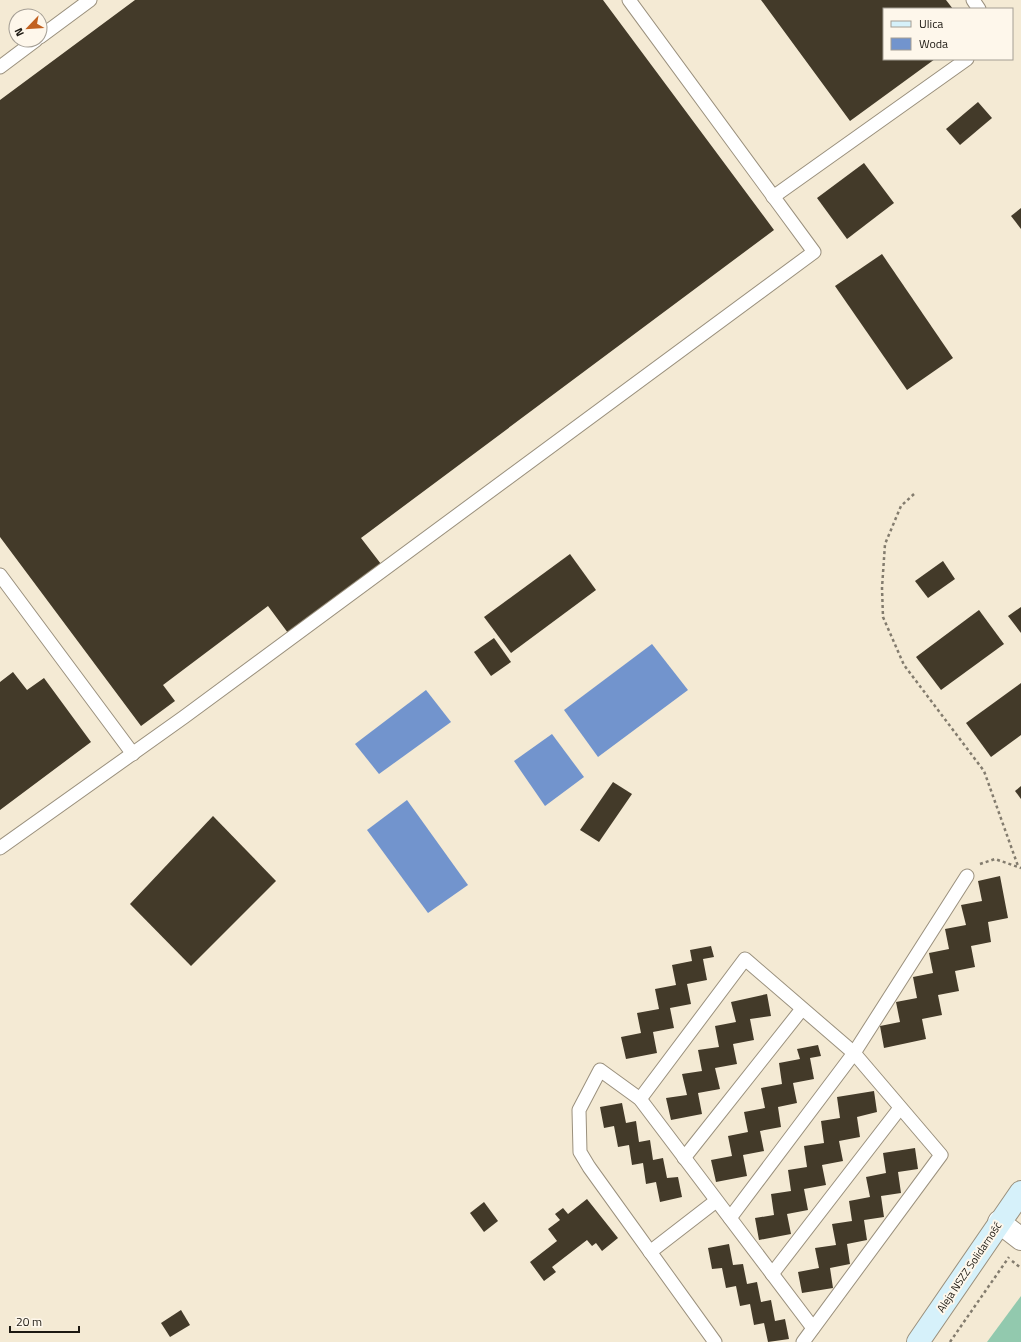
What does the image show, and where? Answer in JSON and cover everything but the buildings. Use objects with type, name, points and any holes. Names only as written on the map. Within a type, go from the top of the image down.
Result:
[{"type":"street","name":"Aleja NSZZ Solidarność","points":[[918,1342],[1021,1192]]},
{"type":"street","points":[[1000,1222],[1021,1239]]},
{"type":"lane","points":[[48,31],[90,0]]},
{"type":"lane","points":[[0,848],[133,754],[814,252],[629,0]]},
{"type":"lane","points":[[973,0],[979,8]]},
{"type":"lane","points":[[0,67],[25,48]]},
{"type":"lane","points":[[773,197],[966,60]]},
{"type":"lane","points":[[0,575],[133,754]]},
{"type":"lane","points":[[730,1218],[854,1053],[967,876]]},
{"type":"lane","points":[[640,1099],[745,959],[854,1053],[941,1155],[803,1342]]},
{"type":"lane","points":[[684,1158],[802,1009]]},
{"type":"lane","points":[[715,1342],[589,1167],[580,1152],[579,1110],[600,1070],[640,1099],[813,1328]]},
{"type":"lane","points":[[772,1274],[900,1108]]},
{"type":"lane","points":[[650,1252],[716,1201]]},
{"type":"path","points":[[914,494],[901,506],[885,544],[882,588],[883,617],[904,665],[984,771],[1018,866]]},
{"type":"path","points":[[967,876],[975,865],[995,859],[1021,868]]},
{"type":"path","points":[[950,1342],[1021,1239]]},
{"type":"path","points":[[1008,1258],[1021,1268]]},
{"type":"green space","points":[[1021,1296],[1021,1342],[987,1342]]},
{"type":"water","points":[[652,644],[688,690],[598,757],[564,710]]},
{"type":"water","points":[[426,690],[451,722],[379,774],[355,744]]},
{"type":"water","points":[[552,734],[584,777],[545,806],[514,761]]},
{"type":"water","points":[[407,800],[468,885],[428,913],[367,830]]}]
